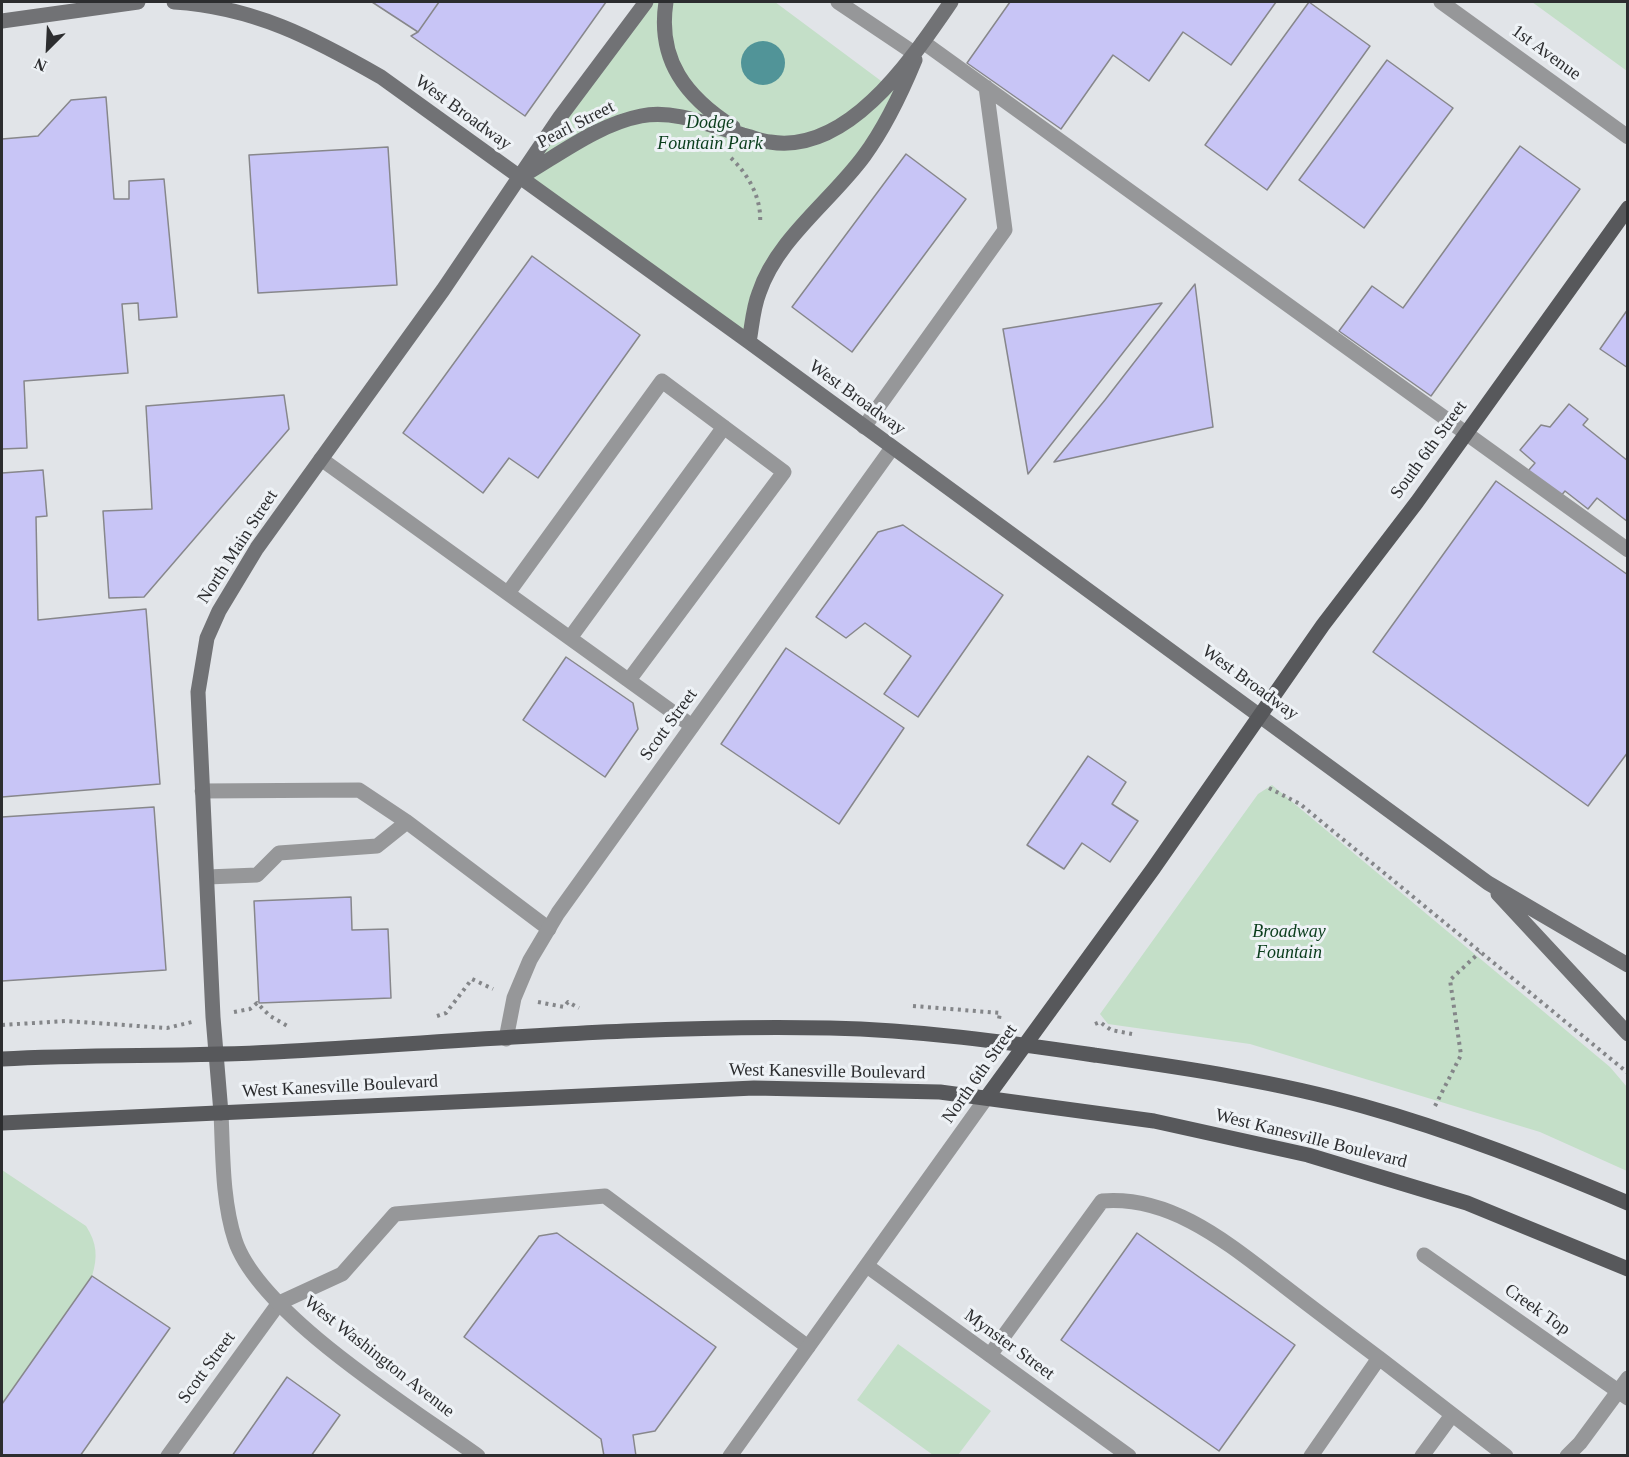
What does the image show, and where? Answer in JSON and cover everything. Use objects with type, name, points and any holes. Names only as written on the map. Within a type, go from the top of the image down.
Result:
[{"type":"main road","points":[[2,21],[138,2]]},
{"type":"main road","name":"West Broadway","points":[[174,2],[195,2],[237,10],[284,26],[329,47],[381,77],[1260,714],[1488,883],[1628,965]]},
{"type":"main road","name":"North Main Street","points":[[221,1113],[198,692],[207,638],[219,611],[257,548],[443,291],[518,178],[645,2]]},
{"type":"main road","points":[[666,2],[663,24],[666,47],[678,75],[693,96],[713,114],[746,136]]},
{"type":"main road","name":"Pearl Street","points":[[518,178],[613,125],[642,116],[678,117],[771,142],[791,141],[830,130],[855,116],[880,95],[951,2]]},
{"type":"main road","points":[[749,342],[759,292],[771,267],[799,230],[864,155],[895,108],[918,47]]},
{"type":"main road","name":"South 6th Street","points":[[1260,714],[1628,208]]},
{"type":"main road","name":"North 6th Street","points":[[987,1097],[1153,869],[1260,714]]},
{"type":"main road","name":"West Broadway","points":[[1488,883],[1628,1034]]},
{"type":"main road","points":[[2,1059],[96,1054],[217,1055],[703,1029],[830,1028],[945,1034],[1025,1044],[1254,1080],[1364,1106],[1515,1156],[1628,1203]]},
{"type":"main road","name":"West Kanesville Boulevard","points":[[2,1123],[754,1088],[850,1088],[987,1097],[1154,1121],[1308,1155],[1467,1203],[1628,1269]]},
{"type":"street","points":[[838,2],[986,87],[1628,550]]},
{"type":"street","name":"1st Avenue","points":[[1442,2],[1628,137]]},
{"type":"street","points":[[864,428],[1005,230],[986,87]]},
{"type":"street","points":[[508,593],[662,381],[784,472],[629,680]]},
{"type":"street","points":[[570,638],[724,427]]},
{"type":"street","name":"Scott Street","points":[[506,1039],[514,998],[530,960],[549,929],[892,448]]},
{"type":"street","points":[[321,459],[692,726]]},
{"type":"street","points":[[202,791],[359,790],[407,822],[549,929]]},
{"type":"street","points":[[207,878],[257,875],[279,854],[377,846],[407,822]]},
{"type":"street","name":"North 6th Street","points":[[730,1455],[987,1097]]},
{"type":"street","name":"West Washington Avenue","points":[[221,1113],[227,1200],[235,1241],[252,1274],[279,1303],[341,1357],[478,1455]]},
{"type":"street","points":[[279,1303],[342,1274],[395,1214],[605,1196],[808,1347]]},
{"type":"street","points":[[990,1355],[1102,1201],[1123,1199],[1166,1210],[1219,1236],[1506,1455]]},
{"type":"street","name":"Creek Top","points":[[1424,1254],[1623,1395]]},
{"type":"street","name":"Mynster Street","points":[[867,1266],[1129,1455]]},
{"type":"street","name":"Scott Street","points":[[168,1455],[279,1303]]},
{"type":"street","points":[[1311,1455],[1379,1358]]},
{"type":"street","points":[[1567,1455],[1623,1395],[1628,1378]]},
{"type":"street","points":[[1422,1455],[1452,1415]]},
{"type":"path","points":[[726,153],[752,185],[761,212],[760,224]]},
{"type":"path","points":[[1269,788],[1300,804],[1628,1073]]},
{"type":"path","points":[[1435,1106],[1461,1055],[1450,980],[1480,952]]},
{"type":"path","points":[[250,1009],[257,1003]]},
{"type":"path","points":[[2,1025],[66,1021],[167,1028]]},
{"type":"green space","name":"Dodge Fountain Park","points":[[646,2],[775,2],[900,95],[895,108],[771,267],[749,342],[518,178]]},
{"type":"green space","points":[[1532,2],[1627,2],[1627,71]]},
{"type":"green space","name":"Broadway Fountain","points":[[1272,785],[1610,1067],[1627,1087],[1627,1171],[1540,1132],[1250,1044],[1108,1024],[1100,1014],[1258,794]]},
{"type":"green space","points":[[2,1170],[86,1226],[94,1244],[96,1256],[92,1276],[2,1404]]},
{"type":"green space","points":[[898,1344],[991,1411],[958,1455],[933,1455],[857,1400]]},
{"type":"water","points":[[763,41],[778,48],[785,63],[778,78],[763,85],[748,78],[741,63],[748,48]]},
{"type":"building","points":[[372,2],[439,2],[418,32]]},
{"type":"building","points":[[439,2],[606,2],[525,116],[411,36],[418,32]]},
{"type":"building","points":[[1010,2],[1276,2],[1231,65],[1183,32],[1149,81],[1113,55],[1061,129],[967,63]]},
{"type":"building","points":[[1309,2],[1370,46],[1267,190],[1205,145]]},
{"type":"building","points":[[1387,60],[1453,108],[1364,228],[1299,180]]},
{"type":"building","points":[[106,97],[114,199],[129,199],[129,181],[164,179],[177,317],[139,320],[138,303],[122,304],[128,373],[24,381],[27,448],[2,449],[2,139],[38,136],[71,100]]},
{"type":"building","points":[[1520,146],[1580,189],[1431,396],[1339,331],[1372,286],[1403,308]]},
{"type":"building","points":[[388,147],[397,285],[258,293],[249,155]]},
{"type":"building","points":[[906,154],[966,199],[852,352],[792,307]]},
{"type":"building","points":[[532,256],[640,335],[538,478],[509,458],[483,493],[403,433]]},
{"type":"building","points":[[1195,284],[1213,427],[1054,462],[1105,400]]},
{"type":"building","points":[[1162,303],[1028,474],[1003,329]]},
{"type":"building","points":[[1628,309],[1628,368],[1600,349]]},
{"type":"building","points":[[284,395],[289,429],[144,597],[109,598],[103,511],[152,509],[146,406]]},
{"type":"building","points":[[1569,404],[1588,419],[1583,425],[1628,461],[1628,522],[1597,498],[1588,509],[1565,491],[1560,497],[1528,471],[1535,463],[1520,450],[1541,425],[1550,427]]},
{"type":"building","points":[[43,470],[47,516],[36,517],[38,620],[146,609],[160,784],[2,797],[2,473]]},
{"type":"building","points":[[1496,481],[1628,575],[1628,752],[1588,806],[1373,652]]},
{"type":"building","points":[[903,525],[1003,595],[918,717],[884,694],[911,656],[865,623],[846,638],[816,617],[878,532]]},
{"type":"building","points":[[786,648],[904,728],[839,824],[721,744]]},
{"type":"building","points":[[566,657],[633,703],[638,729],[605,777],[523,720]]},
{"type":"building","points":[[1088,756],[1126,782],[1112,804],[1138,821],[1110,862],[1082,843],[1064,869],[1027,845]]},
{"type":"building","points":[[154,807],[166,970],[2,981],[2,817]]},
{"type":"building","points":[[351,897],[352,930],[388,929],[391,998],[259,1003],[254,901]]},
{"type":"building","points":[[557,1233],[716,1347],[655,1431],[633,1435],[636,1456],[604,1456],[601,1439],[464,1337],[539,1236]]},
{"type":"building","points":[[1137,1233],[1295,1345],[1219,1451],[1061,1340]]},
{"type":"building","points":[[92,1276],[170,1328],[80,1456],[2,1456],[2,1404]]},
{"type":"building","points":[[287,1377],[340,1415],[311,1456],[232,1456]]}]
